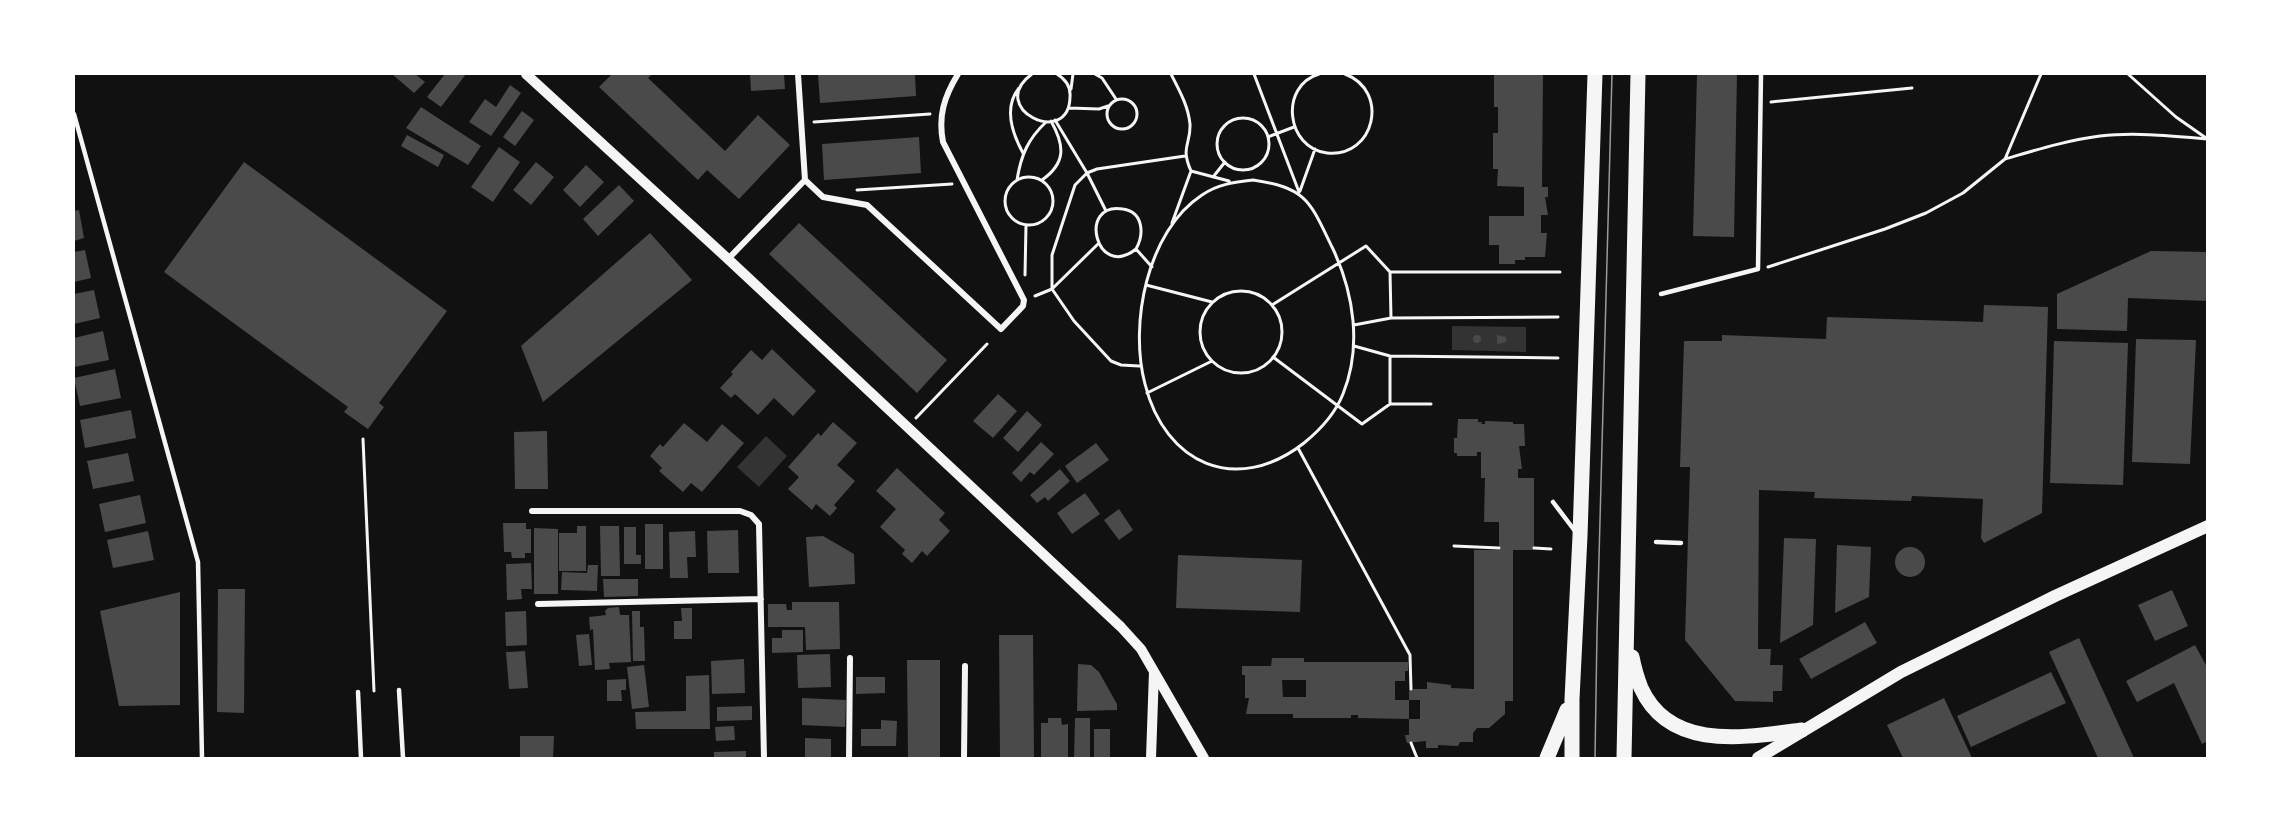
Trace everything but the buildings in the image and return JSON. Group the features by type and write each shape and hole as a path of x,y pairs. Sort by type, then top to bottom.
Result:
{"main road":[{"path":"1572,759 1572,699 1580,536 1595,74"},
{"path":"1624,759 1638,74"},
{"path":"1758,759 1802,730 1901,672 2055,596 2208,526"},
{"path":"1627,640 1641,688 1648,700 1662,717 1682,729 1702,735 1729,738 1802,730"},
{"path":"1547,759 1572,699"}],"street":[{"path":"526,74 728,259 1121,627 1141,649 1204,759"},
{"path":"798,74 805,180 823,197 867,205 1001,329 1023,306 1024,300 943,142 941,113 945,99 958,74"},
{"path":"728,259 805,180"},
{"path":"532,511 740,511 751,514 759,524 764,759"},
{"path":"538,604 761,599"},
{"path":"849,759 850,658"},
{"path":"964,759 965,666"},
{"path":"1151,759 1154,671"}],"lane":[{"path":"1661,294 1758,270 1761,74"},
{"path":"74,114 198,562 202,759"},
{"path":"1554,502 1580,536"},
{"path":"1656,543 1681,543"},
{"path":"399,690 403,759"},
{"path":"358,692 361,759"}],"path":[{"path":"1023,153 1014,137 1011,109 1014,94 1032,74"},
{"path":"1057,74 1067,83 1070,91"},
{"path":"1068,108 1073,74"},
{"path":"1095,74 1102,78 1116,100"},
{"path":"1171,74 1187,108 1190,126 1185,156 1191,171 1152,267 1142,298 1140,366 1147,393 1165,432 1191,457 1207,464 1227,468 1250,468 1277,461 1317,433 1338,405 1348,379 1354,346 1354,325 1347,286 1339,261 1313,210 1300,193 1254,74"},
{"path":"1319,74 1304,82 1296,93 1292,105 1292,118 1294,126 1304,141 1315,149 1328,153 1341,152 1354,147 1364,138 1371,125 1373,112 1370,98 1363,86 1353,77 1345,74"},
{"path":"2005,159 2041,74"},
{"path":"2128,74 2176,117 2208,139"},
{"path":"1021,87 1019,96 1024,112 1030,118 1051,121 1087,173 1106,211"},
{"path":"1761,103 1912,88"},
{"path":"1017,180 1033,177 1042,180 1053,194 1052,210 1042,222 1026,225 1014,219 1006,206 1005,198 1008,189 1017,180 1023,153 1028,143 1068,108 1099,109 1116,100 1126,99 1136,109 1136,119 1130,126 1120,129 1112,125 1107,116 1108,106"},
{"path":"801,122 941,113"},
{"path":"1237,119 1253,120 1260,125 1268,137 1269,147 1266,156 1259,165 1245,170 1236,169 1225,162 1218,152 1217,144 1223,128 1229,122 1237,119"},
{"path":"1042,180 1057,166 1062,156 1061,145 1051,121"},
{"path":"1268,137 1294,126"},
{"path":"1758,270 1885,229 1926,213 1963,194 2005,159 2101,136 2156,135 2208,139"},
{"path":"1300,193 1315,149"},
{"path":"1140,366 1121,365 1111,361 1074,321 1052,289 1052,255 1075,185 1087,173 1097,169 1185,156"},
{"path":"1213,177 1225,162"},
{"path":"1191,171 1231,182"},
{"path":"1171,224 1188,205 1203,194 1231,182 1253,180 1286,186 1300,193"},
{"path":"851,190 963,183"},
{"path":"1123,209 1131,211 1142,225 1143,234 1136,249 1131,253 1116,256 1105,253 1098,244 1095,232 1097,221 1106,211 1123,209"},
{"path":"1026,225 1024,300 1052,289 1098,244"},
{"path":"1272,305 1366,246 1390,272 1391,318"},
{"path":"1136,249 1152,267"},
{"path":"1390,272 1560,272"},
{"path":"1146,285 1212,302"},
{"path":"1250,291 1272,305 1279,317 1282,331 1273,357 1262,366 1243,372 1223,369 1212,361 1204,350 1200,338 1200,325 1204,312 1212,302 1223,294 1250,291"},
{"path":"1354,325 1391,318 1558,317"},
{"path":"908,428 987,344"},
{"path":"1354,346 1390,356 1558,358"},
{"path":"1390,356 1390,404"},
{"path":"1273,357 1362,424 1390,404 1431,404"},
{"path":"1147,393 1212,361"},
{"path":"363,439 374,692"},
{"path":"1298,448 1410,655 1411,689"},
{"path":"1454,546 1499,548"},
{"path":"1534,548 1551,549"},
{"path":"1411,743 1417,759"}],"shaded area":[{"path":"1452,326 1526,327 1526,352 1452,350"},
{"path":"766,436 787,456 759,487 737,467"}],"tram line":[{"path":"1595,758 1612,74"}]}
